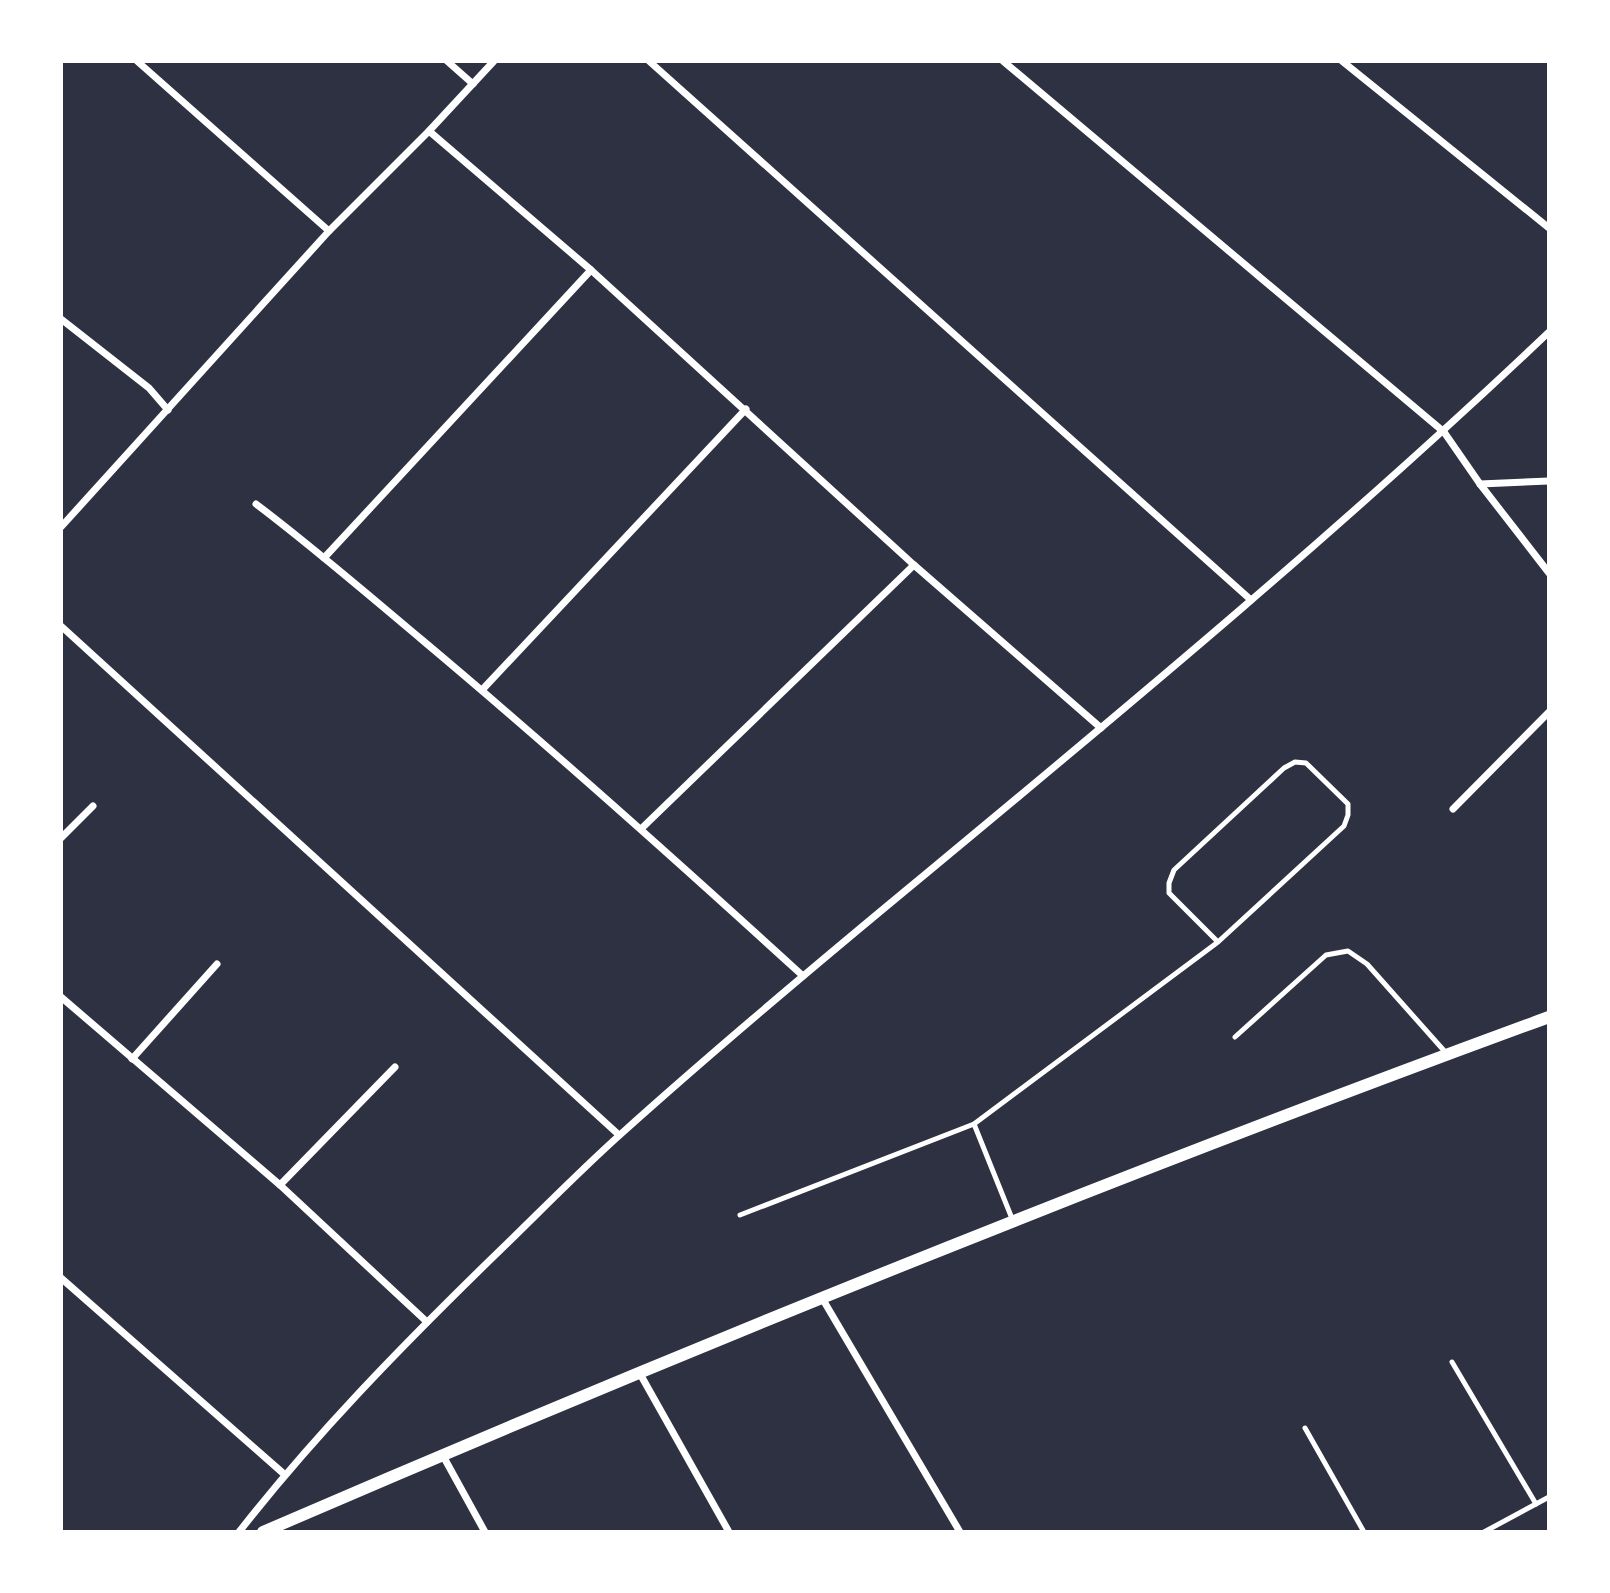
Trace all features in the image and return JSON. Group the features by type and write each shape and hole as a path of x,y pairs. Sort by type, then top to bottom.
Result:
{"street":[{"path":"137,61 329,231"},
{"path":"447,61 473,84"},
{"path":"61,527 329,231 429,131 494,61"},
{"path":"649,61 1251,600"},
{"path":"1003,61 1444,432 1480,484 1549,573"},
{"path":"1342,61 1549,228"},
{"path":"429,131 591,270 914,565 1101,728"},
{"path":"324,558 591,270"},
{"path":"61,319 149,388 168,410"},
{"path":"239,1532 284,1474 427,1322 619,1135 803,976 1251,600 1444,432 1549,332"},
{"path":"482,690 746,409"},
{"path":"1480,484 1549,481"},
{"path":"256,504 482,690 642,828 803,976"},
{"path":"642,828 914,565"},
{"path":"61,626 619,1135"},
{"path":"1453,809 1549,712"},
{"path":"61,838 93,806"},
{"path":"132,1059 217,964"},
{"path":"61,997 280,1185 427,1322"},
{"path":"263,1532 442,1454 822,1298 1447,1054 1549,1017"},
{"path":"280,1185 395,1068"},
{"path":"61,1278 284,1474"},
{"path":"822,1298 960,1532"},
{"path":"639,1372 729,1532"},
{"path":"442,1454 485,1532"}],"lane":[{"path":"740,1215 974,1124 1218,942 1344,826 1348,804 1306,763 1295,762 1284,768 1174,870 1169,883 1169,894 1218,942"},
{"path":"1235,1037 1326,955 1348,951 1367,964 1447,1054"},
{"path":"974,1124 1013,1222"},
{"path":"1452,1362 1536,1504"},
{"path":"1305,1428 1364,1532"},
{"path":"1484,1532 1549,1497"}]}
